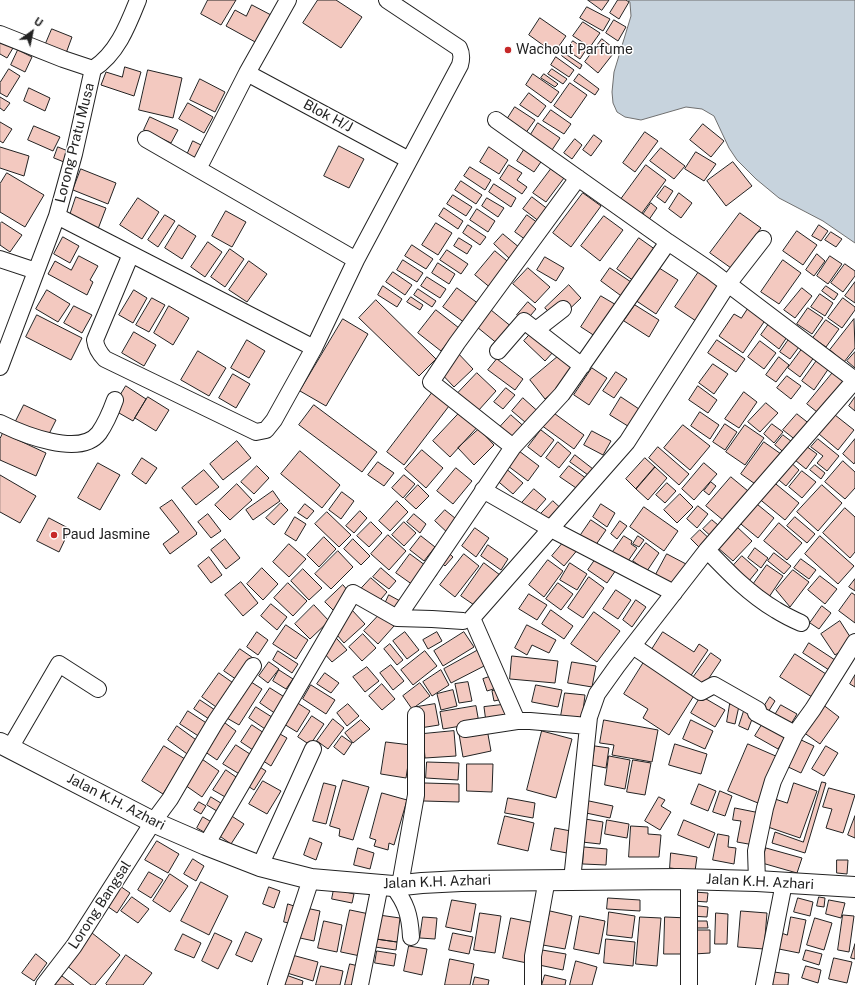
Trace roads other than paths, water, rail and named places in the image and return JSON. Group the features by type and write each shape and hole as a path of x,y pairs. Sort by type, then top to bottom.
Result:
{"street":[{"path":"0,34 63,59 93,69 101,65 108,58 122,34 138,0"},
{"path":"198,169 247,73 288,0"},
{"path":"131,254 95,340 96,347 100,354 105,359 256,432 266,430 274,420 314,348 356,260 462,59 462,53 458,48 387,0"},
{"name":"Lorong Pratu Musa","path":"0,367 57,216 74,154 93,69"},
{"name":"Blok H/J","path":"247,73 409,160"},
{"path":"496,120 711,271 855,380 707,550 597,694 592,706 588,726 572,880"},
{"path":"146,139 356,260"},
{"path":"512,447 431,382 457,343 578,178"},
{"name":"Lorong Pratu Musa","path":"57,216 314,348"},
{"path":"524,721 472,618 627,442 728,284 763,239"},
{"path":"397,618 512,447 562,394 668,242"},
{"path":"0,259 36,271"},
{"path":"536,330 563,309"},
{"path":"498,351 524,321 582,366"},
{"path":"0,423 41,440 64,444 80,443 91,440 98,434 115,400"},
{"path":"483,490 551,529 674,593"},
{"path":"707,550 727,571 749,590 775,610 801,623"},
{"path":"206,845 353,593 397,618 463,621"},
{"path":"758,881 756,851 765,808 773,781 795,734 813,709 855,642"},
{"path":"633,646 702,692 714,685 758,710 756,712 795,734"},
{"path":"5,745 60,664 98,688"},
{"name":"Lorong Bangsal","path":"44,985 74,946 153,822 170,799 216,721 253,666"},
{"path":"360,985 391,885 416,794 416,715"},
{"path":"465,729 524,721 588,726"},
{"name":"Jalan K.H. Azhari","path":"5,745 153,822 260,866 311,879 391,885 461,881 547,879 689,879 758,881 855,887"},
{"path":"260,866 313,749"},
{"path":"276,985 311,879"},
{"path":"533,985 533,956 547,879"},
{"path":"689,879 689,985"},
{"path":"764,985 784,883"},
{"path":"391,885 407,908 411,937"}],"place":[{"name":"Wachout Parfume","path":"508,50"},
{"name":"Paud Jasmine","path":"54,535"}]}
